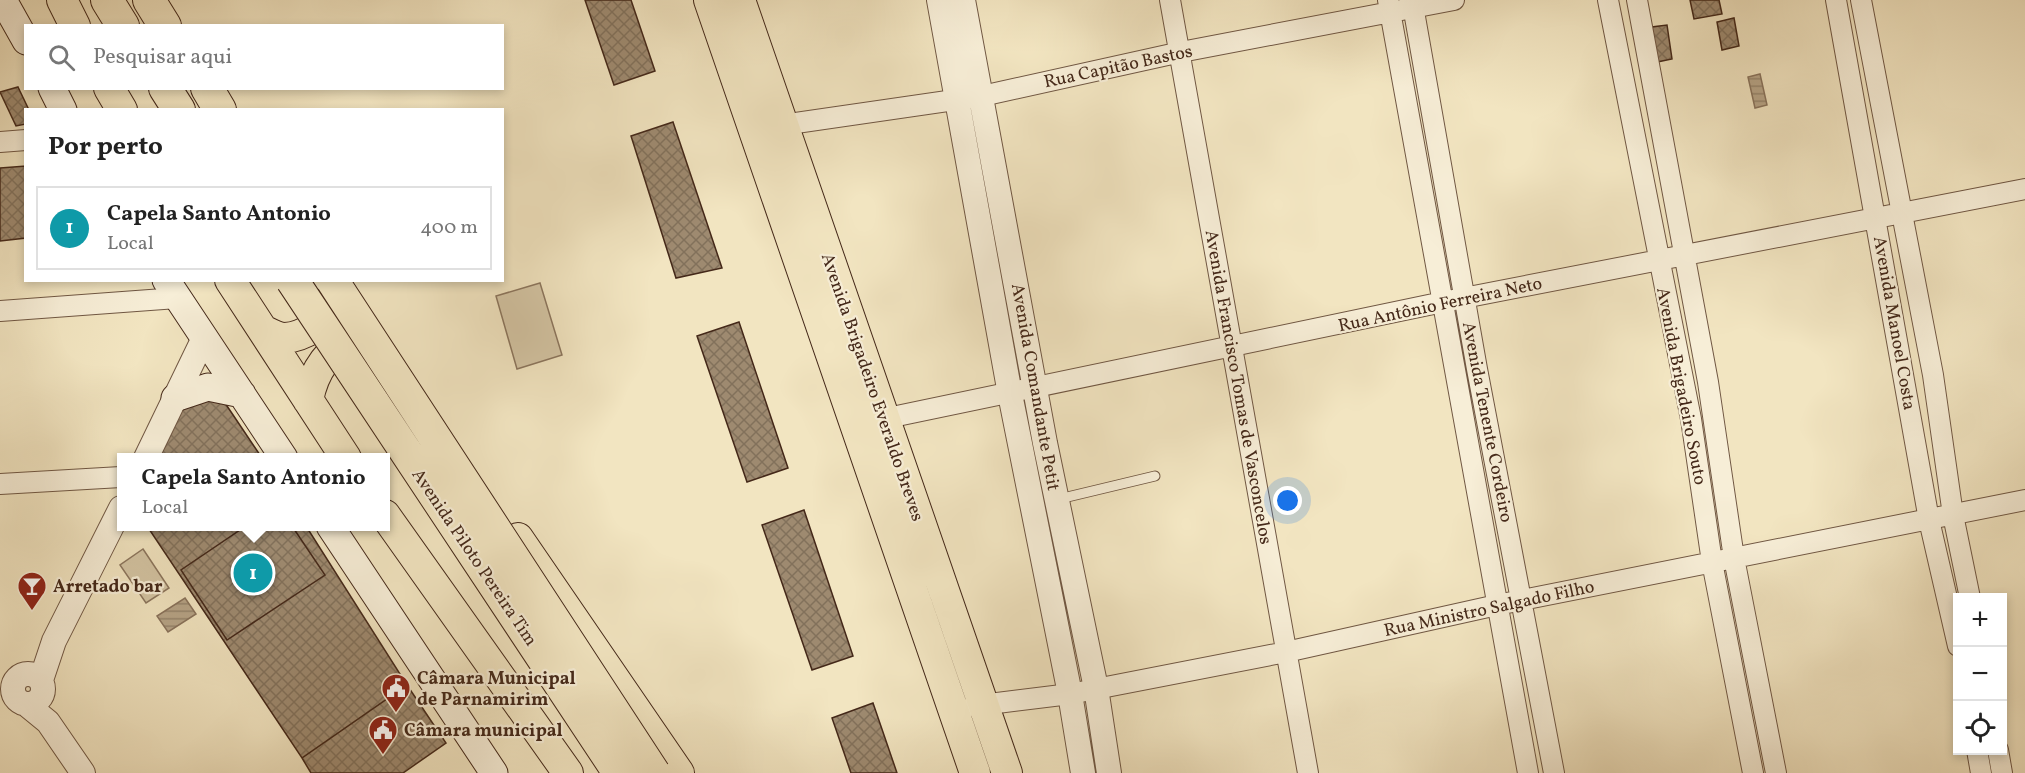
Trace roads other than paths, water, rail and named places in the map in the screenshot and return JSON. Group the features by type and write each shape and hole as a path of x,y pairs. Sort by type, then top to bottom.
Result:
{"highway":[{"path":"166,90 178,108"},
{"path":"208,90 219,108"},
{"name":"Avenida Piloto Pereira Tim","path":"293,282 619,773"},
{"name":"Avenida Piloto Pereira Tim","path":"333,282 654,773"}],"main road":[{"path":"3,0 24,37"},
{"path":"62,0 74,24"},
{"name":"Avenida Brigadeiro Everaldo Breves","path":"709,0 1007,773"},
{"name":"Avenida Brigadeiro Everaldo Breves","path":"740,0 782,126 952,709 975,773"},
{"path":"158,7 179,24"},
{"path":"53,90 62,108"},
{"path":"110,90 121,108"},
{"path":"218,90 229,108"},
{"path":"231,282 343,453"},
{"path":"262,330 284,338 305,333 336,308 341,282"},
{"path":"342,282 679,773"},
{"path":"172,289 281,453"},
{"path":"308,400 312,380 322,362 349,342 384,341"},
{"path":"175,398 208,387 242,394"},
{"path":"390,522 568,773"},
{"path":"333,531 494,773"}],"street":[{"name":"Avenida Comandante Petit","path":"939,0 1010,394 1070,694 1083,773"},
{"name":"Avenida Comandante Petit","path":"963,0 1057,500 1096,688 1109,773"},
{"name":"Avenida Francisco Tomas de Vasconcelos","path":"1170,0 1308,773"},
{"name":"Rua Capitão Bastos","path":"782,126 957,101 1390,6 1454,0"},
{"name":"Avenida Brigadeiro Souto","path":"1608,0 1691,419 1712,562 1753,773"},
{"name":"Avenida Brigadeiro Souto","path":"1637,0 1708,382 1734,558 1776,773"},
{"name":"Avenida Manoel Costa","path":"1836,0 1929,520 1953,624"},
{"name":"Avenida Manoel Costa","path":"1861,0 1933,375 1953,515 1969,593"},
{"name":"Avenida Tenente Cordeiro","path":"1412,4 1477,369 1523,600 1554,773"},
{"name":"Avenida Tenente Cordeiro","path":"1390,6 1528,773"},
{"path":"0,142 24,140"},
{"name":"Rua Antônio Ferreira Neto","path":"870,422 1443,302 2025,189"},
{"path":"981,233 1006,228"},
{"path":"0,311 172,289"},
{"path":"148,453 204,338"},
{"path":"0,484 117,477"},
{"name":"Rua Ministro Salgado Filho","path":"952,709 1070,694 1286,652 1497,605 2025,500"},
{"path":"83,773 22,689 54,641 117,516"},
{"path":"1978,755 1981,773"},
{"path":"1999,755 2002,773"}],"lane":[{"path":"1057,500 1155,476"}],"place":[{"name":"Capela Santo Antonio","path":"253,573"},
{"name":"Arretado bar","path":"32,612"},
{"name":"Câmara Municipal de Parnamirim","path":"396,714"},
{"name":"Câmara municipal","path":"383,756"}]}
